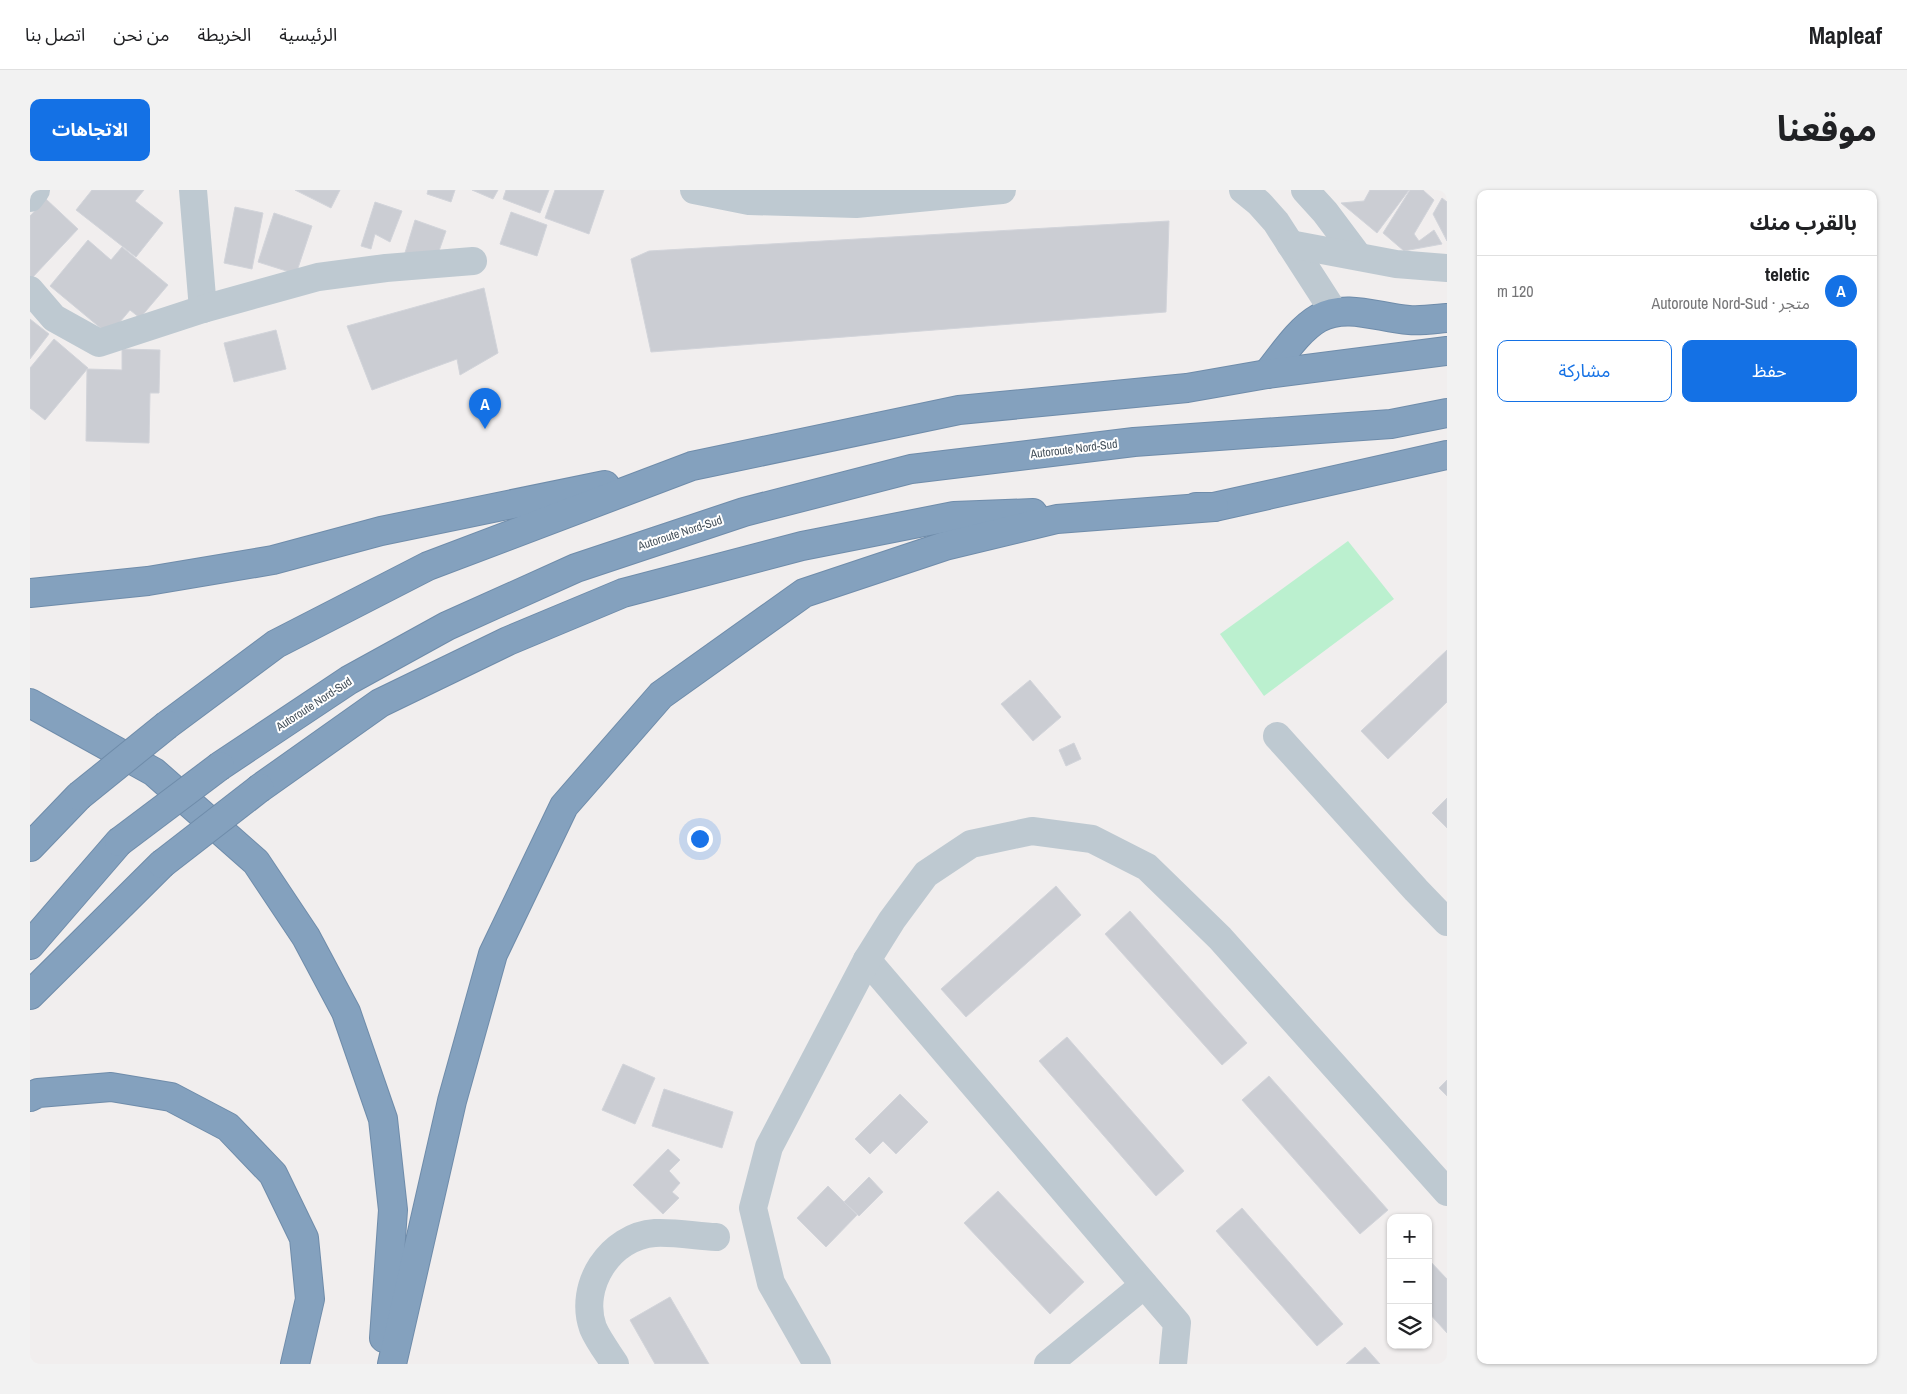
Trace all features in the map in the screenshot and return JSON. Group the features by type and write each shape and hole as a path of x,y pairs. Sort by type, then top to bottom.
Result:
{"highway":[{"path":"1267,374 1298,336 1318,319 1334,312 1362,312 1411,320 1447,318"},
{"path":"30,593 148,581 273,560 381,531 959,410 1187,388 1267,374 1447,350"},
{"name":"Autoroute Nord-Sud","path":"30,945 119,842 220,766 349,680 447,626 576,568 744,512 910,469 1134,442 1391,424 1447,412"},
{"path":"392,1364 452,1100 493,954 564,806 661,695 804,593 944,546 1057,519 1214,506 1447,455"},
{"path":"30,847 79,796 167,725 276,644 428,566 692,466"},
{"path":"30,995 162,864 260,788 380,703 508,641 623,593 802,546 954,516 1214,506"},
{"path":"30,703 154,772 256,862 310,945 346,1012 383,1118 393,1210 382,1364"},
{"path":"30,1096 38,1093 111,1087 171,1097 228,1127 273,1174 304,1238 310,1299 295,1364"}],"street":[{"path":"30,198 36,190"},
{"path":"193,190 202,309"},
{"path":"694,190 749,201 856,204 1002,190"},
{"path":"1243,190 1276,222 1334,312"},
{"path":"1305,190 1325,212 1358,256"},
{"path":"1290,244 1396,264 1447,268"},
{"path":"30,290 54,318 99,343 202,309 318,277 386,268 473,261"},
{"path":"1277,736 1447,922"},
{"path":"817,1364 771,1282 754,1208 769,1147 867,960 892,920 926,874 971,844 1032,831 1092,839 1147,867 1220,938 1447,1192"},
{"path":"867,960 1177,1324 1173,1364"},
{"path":"615,1364 594,1329 589,1311 590,1292 596,1274 606,1258 620,1246 636,1237 654,1233 716,1237"},
{"path":"1048,1364 1144,1285"}],"green space":[{"path":"1348,541 1394,599 1264,696 1220,634"}],"building":[{"path":"92,190 144,190 135,201 163,223 136,257 76,210"},
{"path":"295,190 340,190 331,208"},
{"path":"428,190 455,190 451,202 427,194"},
{"path":"472,190 498,190 493,199"},
{"path":"506,190 549,190 540,213 503,199"},
{"path":"555,190 604,190 589,234 545,218"},
{"path":"1370,190 1409,190 1377,233 1341,203 1364,201"},
{"path":"1410,190 1423,190 1434,200 1414,234 1419,241 1434,230 1442,244 1404,251 1383,233"},
{"path":"1442,198 1447,202 1447,241 1433,214"},
{"path":"46,199 78,229 32,278 30,276 30,216"},
{"path":"375,202 402,211 390,242 375,234 371,249 361,246"},
{"path":"235,207 263,213 252,269 224,263"},
{"path":"511,212 547,225 537,256 500,244"},
{"path":"274,213 312,226 296,274 258,262"},
{"path":"415,220 446,231 439,251 404,256"},
{"path":"1169,221 1166,312 651,352 631,259 649,251"},
{"path":"88,240 111,260 122,247 168,285 140,318 130,310 109,335 50,286"},
{"path":"484,288 498,353 460,375 457,359 372,390 347,326"},
{"path":"30,319 49,334 30,359"},
{"path":"276,330 286,369 234,382 224,343"},
{"path":"54,339 88,368 45,420 30,408 30,368"},
{"path":"122,349 160,350 159,393 150,393 149,443 86,441 87,369 122,370"},
{"path":"1447,650 1447,702 1388,759 1361,731"},
{"path":"1030,680 1061,717 1033,741 1001,704"},
{"path":"1074,743 1081,759 1066,766 1059,750"},
{"path":"1447,798 1447,828 1432,813"},
{"path":"1056,886 1081,915 966,1017 941,989"},
{"path":"1130,911 1247,1043 1222,1065 1105,934"},
{"path":"1067,1037 1184,1171 1156,1196 1039,1061"},
{"path":"623,1064 655,1078 635,1124 602,1110"},
{"path":"1269,1076 1388,1210 1360,1234 1242,1100"},
{"path":"1447,1080 1447,1096 1439,1088"},
{"path":"664,1089 733,1112 722,1148 652,1126"},
{"path":"900,1094 928,1122 896,1154 883,1141 870,1154 855,1139"},
{"path":"668,1149 680,1160 669,1171 680,1183 672,1192 679,1198 663,1214 633,1185"},
{"path":"869,1177 883,1192 859,1216 844,1202"},
{"path":"828,1186 857,1215 826,1247 797,1218"},
{"path":"998,1191 1084,1282 1050,1314 964,1223"},
{"path":"1242,1208 1343,1324 1317,1346 1216,1231"},
{"path":"1432,1263 1447,1279 1447,1333 1432,1316"},
{"path":"670,1297 709,1364 655,1364 630,1320"},
{"path":"1365,1347 1380,1364 1346,1364"}],"place":[{"name":"teletic","path":"485,429"}]}
